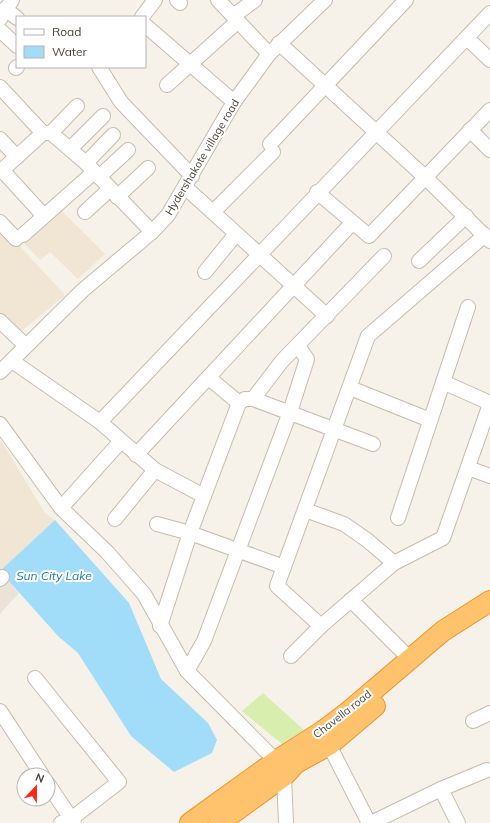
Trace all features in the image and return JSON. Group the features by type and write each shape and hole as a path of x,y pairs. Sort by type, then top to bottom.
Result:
{"highway":[{"name":"Chavella road","path":"219,823 280,768 348,712 409,658 443,631 490,601"},
{"name":"Chavella road","path":"190,823 280,768 296,763 329,745 448,642 490,614"}],"street":[{"path":"143,16 155,0"},
{"path":"218,0 269,54"},
{"path":"167,85 255,0"},
{"name":"Hydershakote village road","path":"0,372 12,361 25,345 83,290 152,232 168,215 234,102 269,54 325,0"},
{"path":"213,212 325,85 406,0"},
{"path":"4,10 16,17"},
{"path":"100,422 317,192 490,13"},
{"path":"146,26 234,102"},
{"path":"0,30 16,45"},
{"path":"467,38 490,60"},
{"path":"279,43 425,177 488,238 368,336 277,586 321,626"},
{"path":"100,68 122,102 213,212 327,316"},
{"path":"0,87 47,133 71,148 152,232"},
{"path":"44,216 1,170 47,133 77,106"},
{"path":"317,192 369,236 490,110"},
{"path":"71,148 104,116"},
{"path":"470,130 490,150"},
{"path":"93,171 113,135"},
{"path":"0,139 17,157"},
{"path":"0,222 19,237 93,171 128,150"},
{"path":"85,212 148,168"},
{"path":"419,261 466,216"},
{"path":"136,455 352,223"},
{"path":"205,272 236,234"},
{"path":"254,399 282,361 384,256"},
{"path":"398,518 468,307"},
{"path":"0,321 25,345"},
{"path":"187,671 204,641 290,412 307,359 298,346"},
{"path":"12,361 100,422 155,470 204,496"},
{"path":"209,378 239,403"},
{"path":"291,656 321,626 394,563 443,538 490,404 443,382"},
{"path":"350,388 430,420"},
{"path":"160,626 190,533 239,403 245,399 254,399 373,444"},
{"path":"0,424 61,508 107,552 144,594 160,626 187,671 280,768 287,822"},
{"path":"61,508 121,441"},
{"path":"468,468 490,476"},
{"path":"115,519 155,470"},
{"path":"304,510 344,524 368,540 394,563"},
{"path":"157,524 190,533 284,567"},
{"path":"351,600 409,658"},
{"path":"35,678 119,782 69,822 56,798"},
{"path":"0,711 37,767"},
{"path":"473,721 490,713"},
{"path":"329,745 370,823 440,789 487,770"},
{"path":"440,789 458,823"}],"shaded area":[{"path":"59,208 105,254 78,279 50,252 40,260 22,241"},
{"path":"0,225 65,295 18,334 0,317"},
{"path":"0,439 45,513 55,520 0,571"},
{"path":"0,571 19,593 0,614"}],"green space":[{"path":"263,693 304,730 282,744 242,711"}],"water":[{"name":"Sun City Lake","path":"55,520 129,603 161,679 208,723 217,740 212,753 174,772 131,736 78,653 58,636 0,571"}]}
